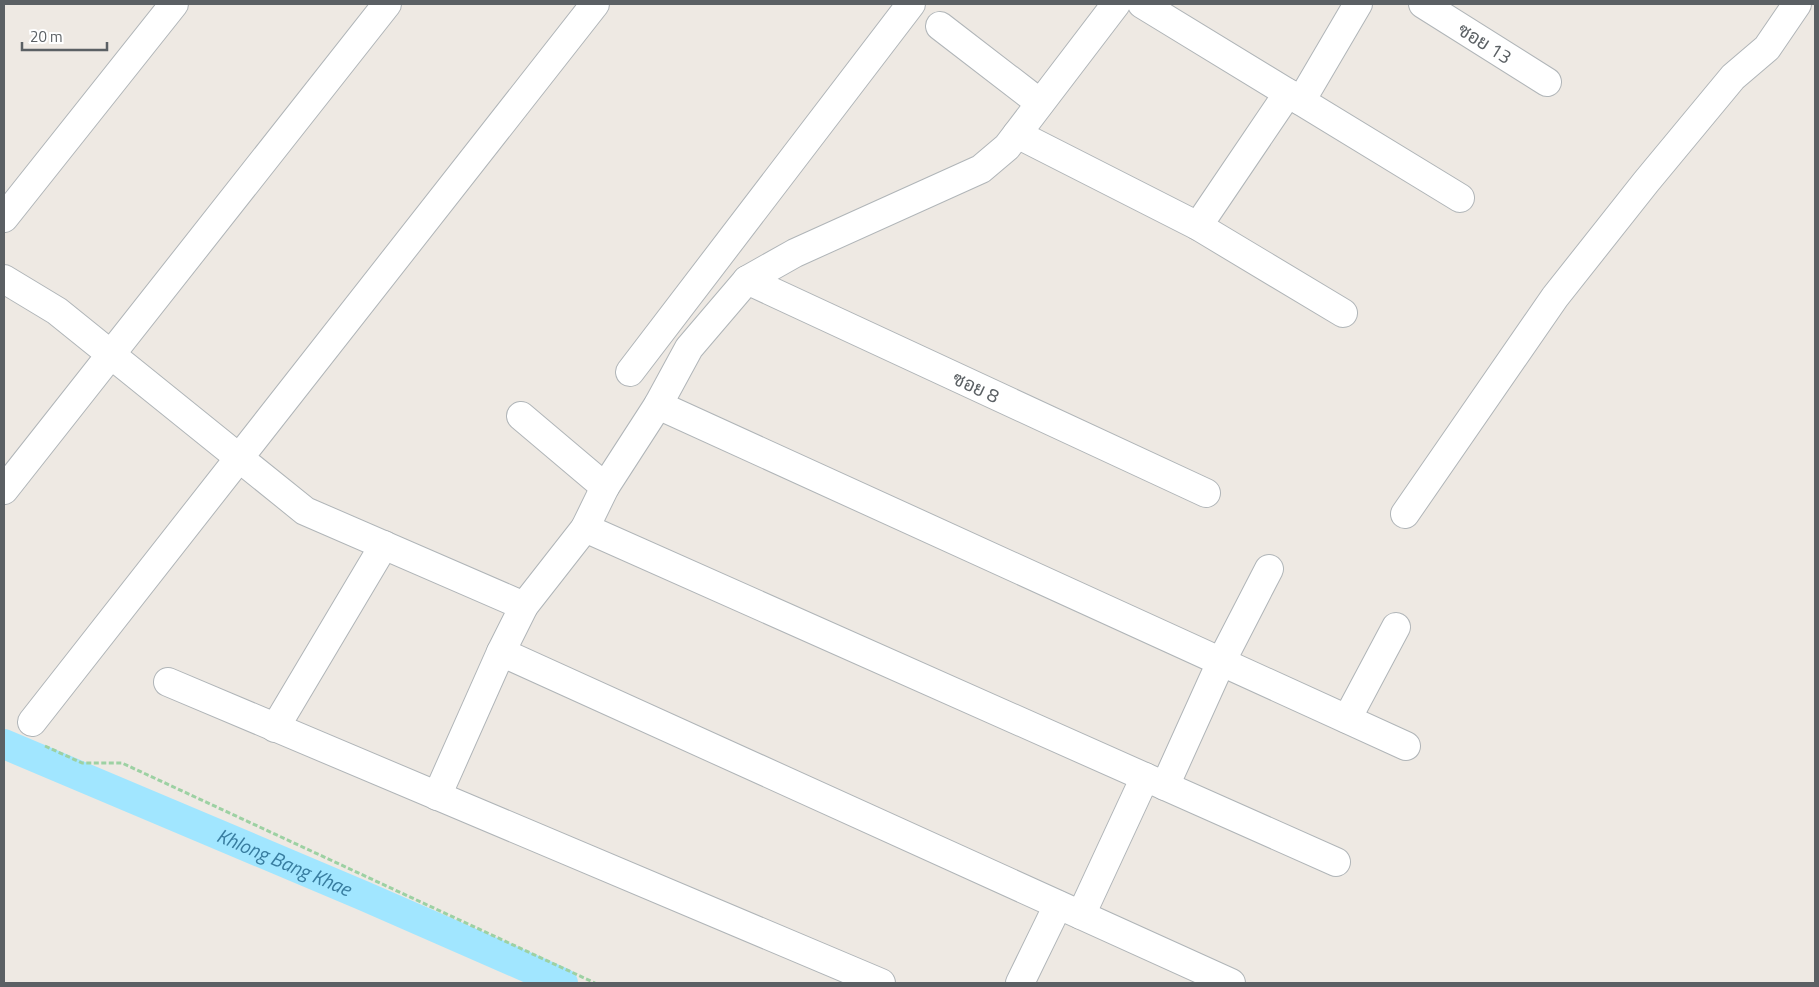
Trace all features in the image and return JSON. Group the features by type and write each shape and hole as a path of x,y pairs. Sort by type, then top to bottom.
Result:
{"street":[{"path":"4,218 174,4"},
{"path":"4,490 387,4"},
{"path":"36,733 239,457 595,4"},
{"path":"630,372 911,4"},
{"path":"437,796 501,652 524,606 585,528 605,487 658,405 689,348 747,280 795,253 981,169 1007,147 1116,4"},
{"path":"1142,4 1460,198"},
{"path":"1198,226 1294,97 1358,4"},
{"name":"ซอย 13","path":"1423,4 1547,82"},
{"path":"1405,514 1556,296 1646,182 1733,77 1767,48 1797,4"},
{"path":"940,26 1040,103"},
{"path":"1016,134 1198,226 1343,312"},
{"path":"4,279 57,311 305,511 524,606"},
{"name":"ซอย 8","path":"747,280 1206,493"},
{"path":"658,405 1406,746"},
{"path":"521,416 605,487"},
{"path":"585,528 1336,862"},
{"path":"275,728 384,545"},
{"path":"1020,983 1155,782 1221,662 1269,569"},
{"path":"1347,719 1396,627"},
{"path":"501,652 1231,983"},
{"path":"168,682 881,983"}],"path":[{"path":"36,733 82,762 122,763 595,983"}],"waterway":[{"name":"Khlong Bang Khae","path":"4,744 364,896 563,983"}]}
